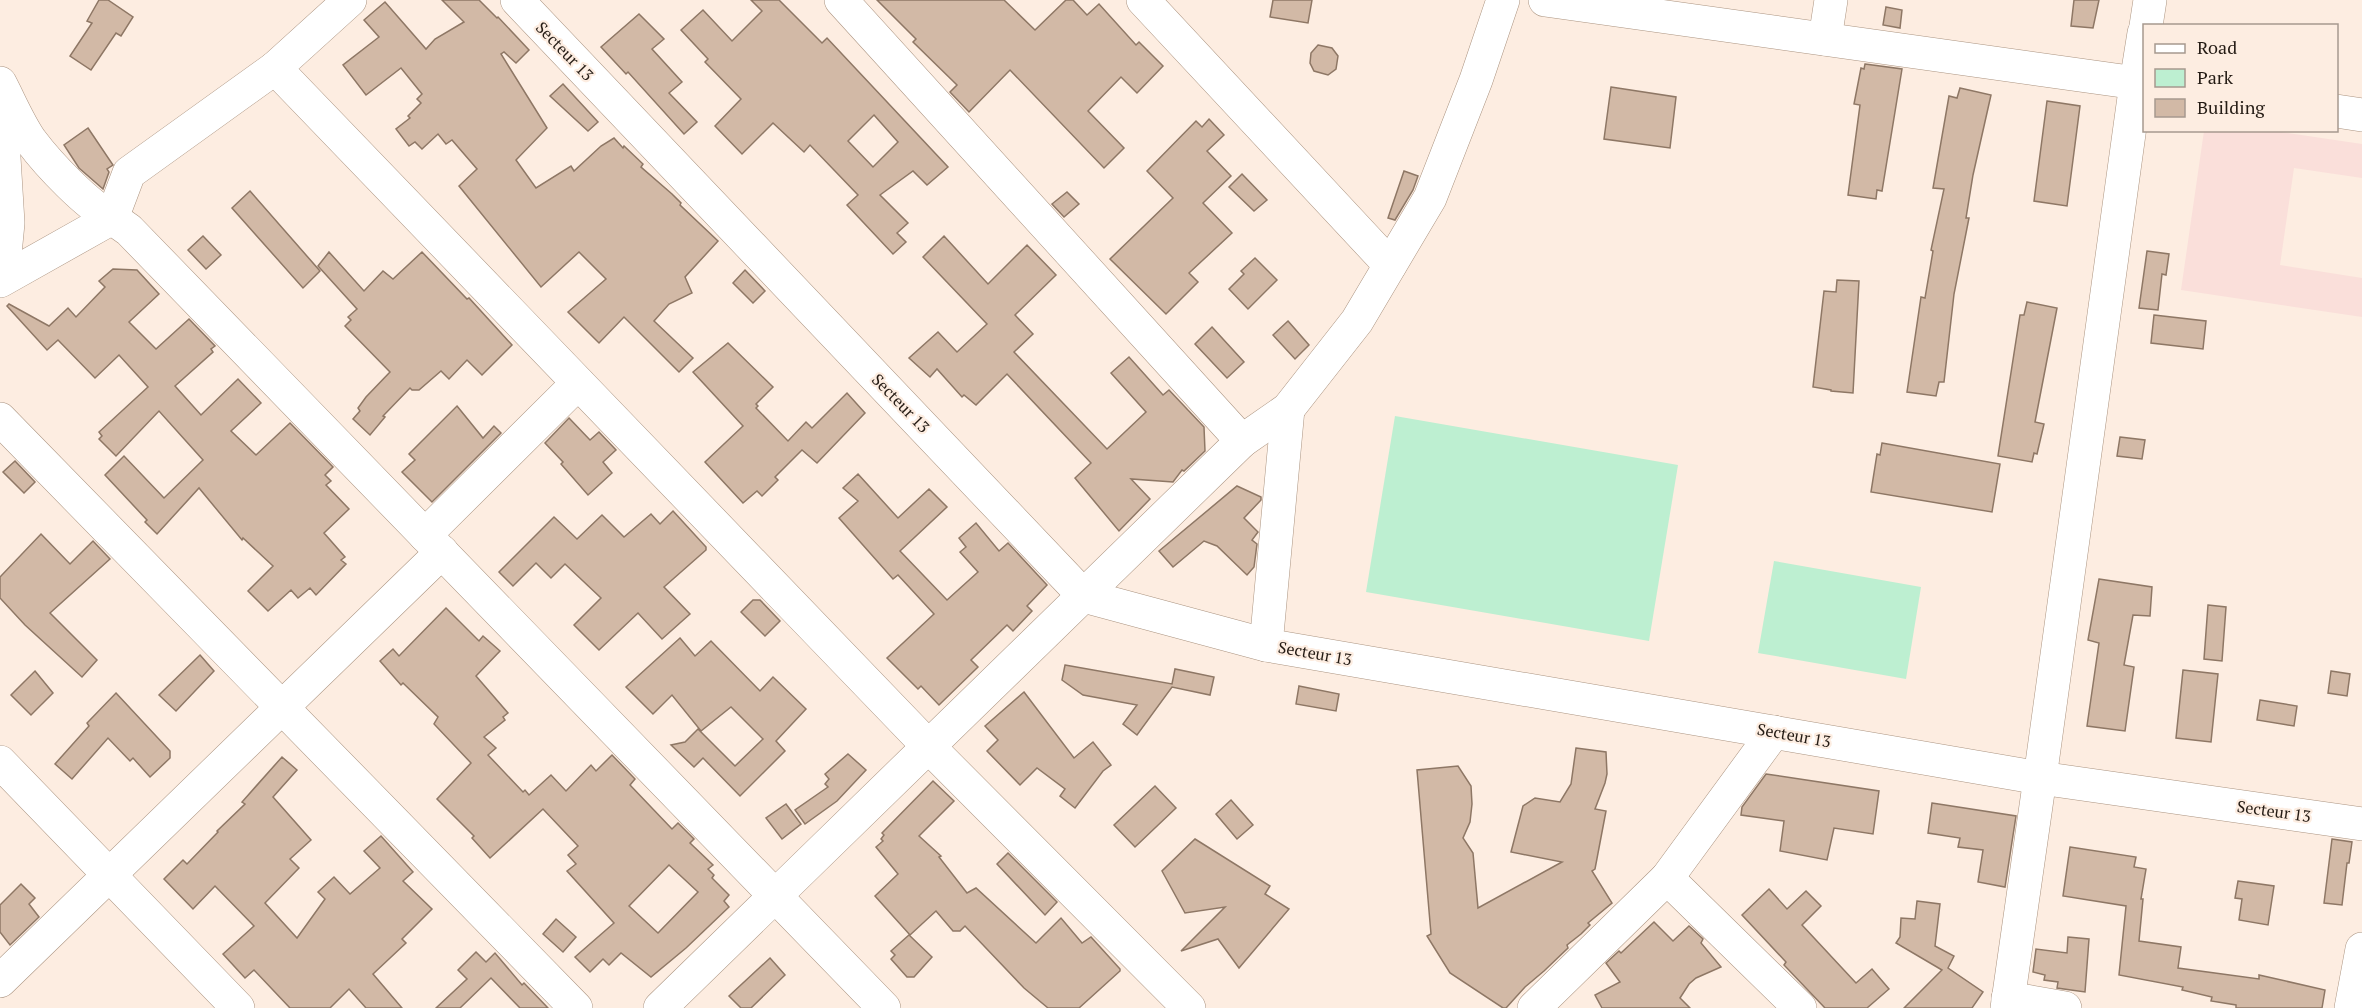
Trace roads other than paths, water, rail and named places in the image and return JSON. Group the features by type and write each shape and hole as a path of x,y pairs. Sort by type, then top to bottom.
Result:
{"street":[{"path":"0,281 112,218 129,173 275,68 350,0"},
{"path":"841,0 1242,441"},
{"path":"1143,0 1390,265"},
{"path":"660,1008 1242,441 1288,409 1357,321 1430,198 1476,80 1503,0"},
{"path":"1545,0 2140,83"},
{"path":"1825,39 1831,0"},
{"path":"2146,24 2151,0"},
{"name":"Secteur 13","path":"522,2 1084,596 1266,645 2040,778 2362,824"},
{"path":"2065,1008 2007,1003 2143,53"},
{"path":"275,68 929,747 1189,1008"},
{"path":"0,83 31,140 70,184 102,213 129,230 884,1008"},
{"path":"0,88 8,223 5,254 0,269"},
{"path":"2338,111 2362,115"},
{"path":"0,981 283,707 434,544 578,383"},
{"path":"1266,645 1288,409"},
{"path":"0,419 576,1008"},
{"path":"1534,1008 1667,878 1774,732"},
{"path":"0,762 238,1008"},
{"path":"1667,878 1800,1008"},
{"path":"2351,1008 2362,949"}]}
